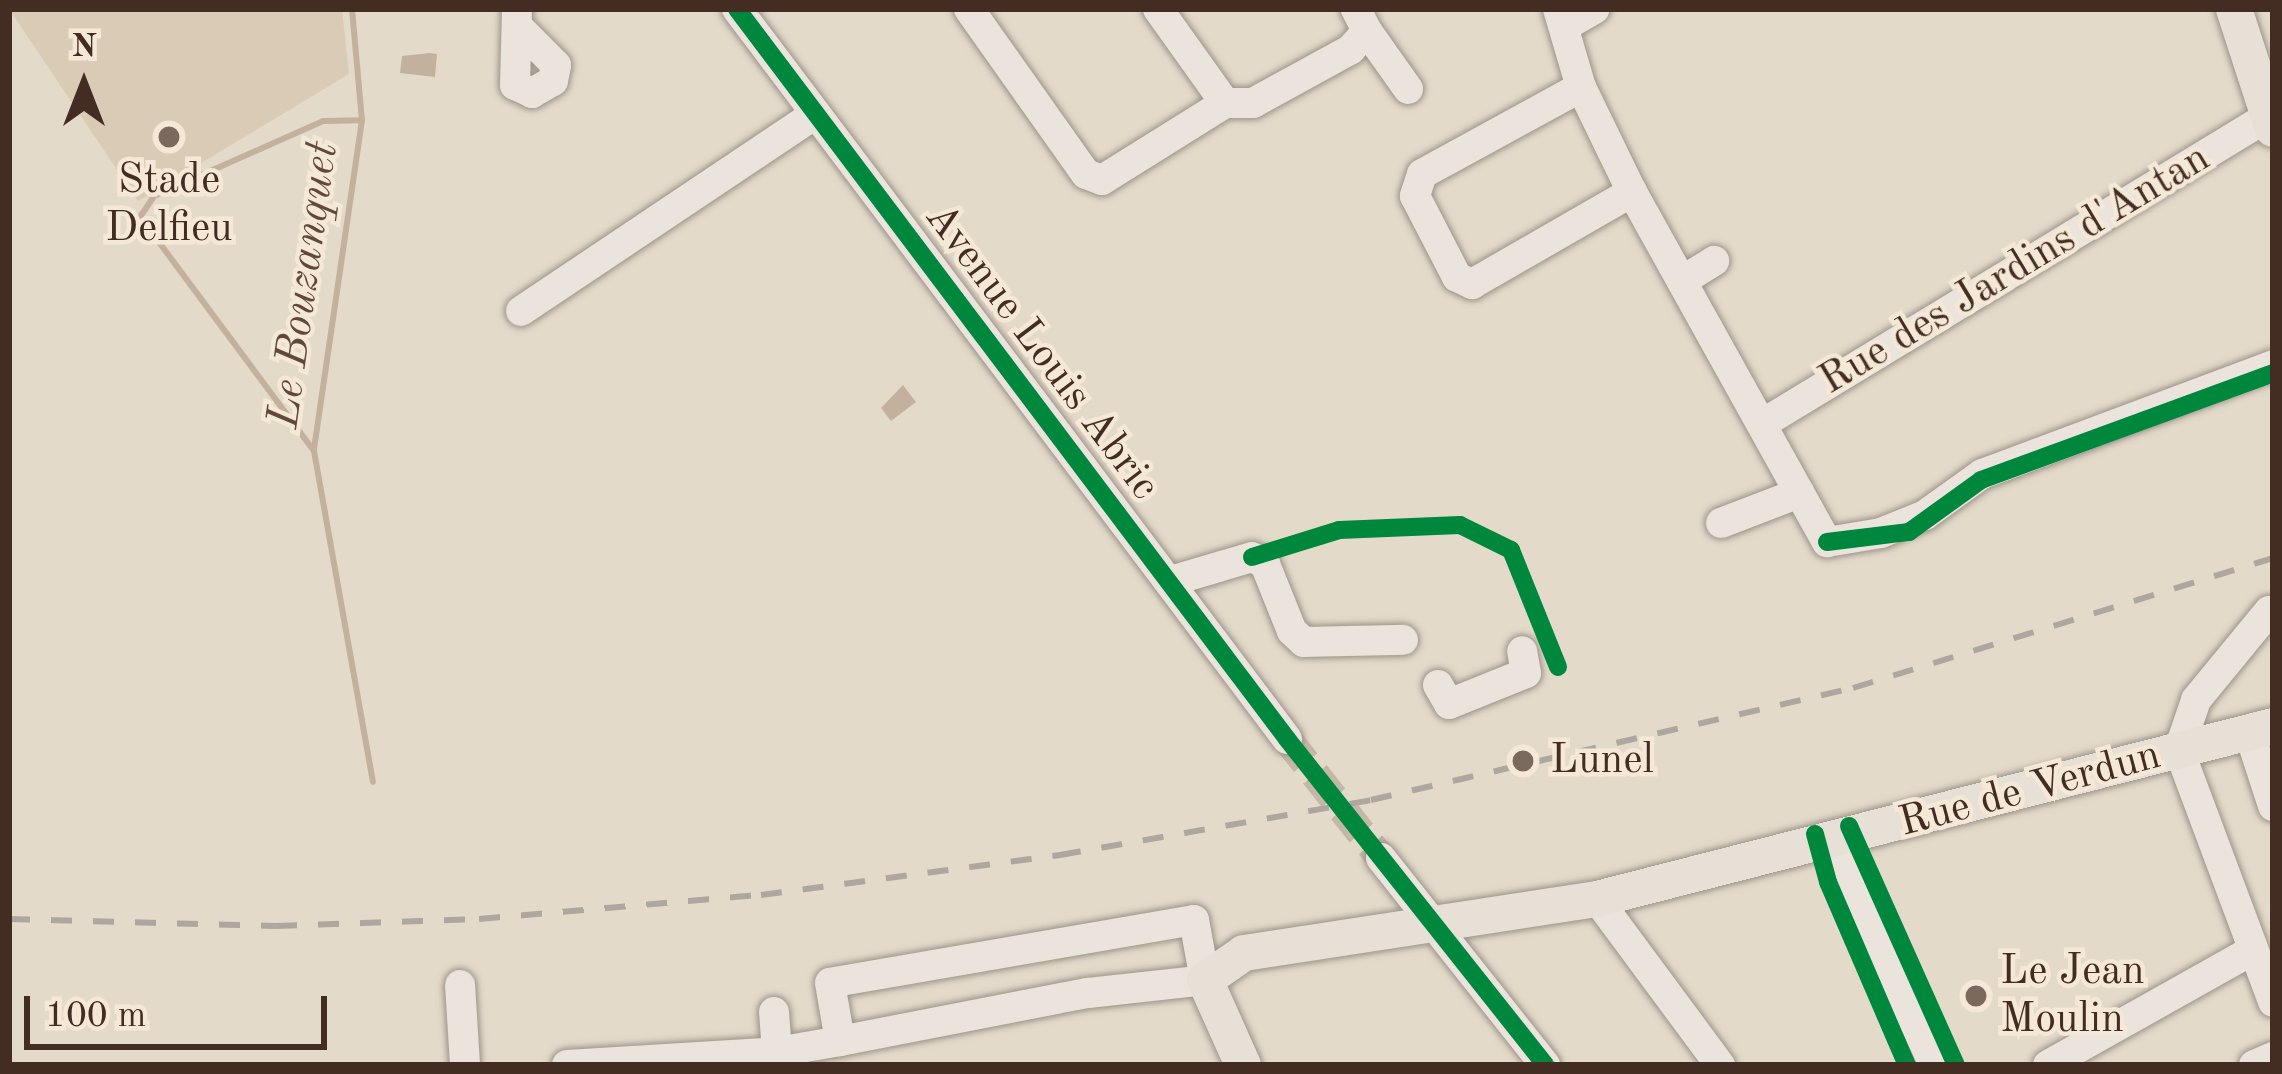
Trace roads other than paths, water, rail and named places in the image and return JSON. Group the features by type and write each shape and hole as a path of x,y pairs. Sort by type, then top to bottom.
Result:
{"main road":[{"path":"2234,9 2271,122"},
{"name":"Rue de Verdun","path":"1205,980 1244,953 1570,904 1831,842 2261,729"},
{"path":"1205,980 1243,1065"}],"street":[{"name":"Avenue Louis Abric","path":"737,9 1286,739"},
{"path":"969,9 1086,174 1102,180 1225,103 1253,103 1350,50 1362,20"},
{"path":"1158,9 1225,103"},
{"path":"1595,9 1561,17 1581,87 1632,192 1827,542 1881,533 1925,515 1982,474 2273,365"},
{"path":"1362,20 1408,89"},
{"path":"1581,87 1422,174 1415,196 1457,277 1472,284 1632,192"},
{"path":"521,310 815,114"},
{"name":"Rue des Jardins d'Antan","path":"1762,424 2271,122"},
{"path":"1682,281 1714,261"},
{"path":"1721,524 1798,493"},
{"path":"1171,581 1252,557 1265,564 1292,631 1304,642 1403,640"},
{"path":"2269,611 2196,700 2179,750 2273,1002"},
{"path":"1438,686 1449,704 1526,673 1522,651"},
{"path":"2261,729 2273,806"},
{"path":"1831,842 1934,1065"},
{"path":"1381,858 1435,922 1529,1060"},
{"path":"1570,904 1698,1034 1720,1065"},
{"path":"567,1065 777,1052 840,1041 1088,993 1205,980 1194,920 830,983 840,1041"},
{"path":"2048,1065 2253,950"},
{"path":"460,985 465,1065"},
{"path":"774,1012 777,1052"},
{"path":"2254,1065 2273,1057"}],"waterway":[{"name":"Le Bouzanquet","path":"352,9 362,120 314,451 373,782"},
{"path":"314,451 140,217 154,196 323,121 362,120"}],"tunnel":[{"path":"1287,739 1381,858"}],"railway":[{"path":"9,919 276,926 479,919 761,895 1060,855 1371,800 1853,688 2273,558"}],"place":[{"name":"Stade Delfieu","path":"169,137"},
{"name":"Lunel","path":"1523,761"},
{"name":"Le Jean Moulin","path":"1976,996"}]}
